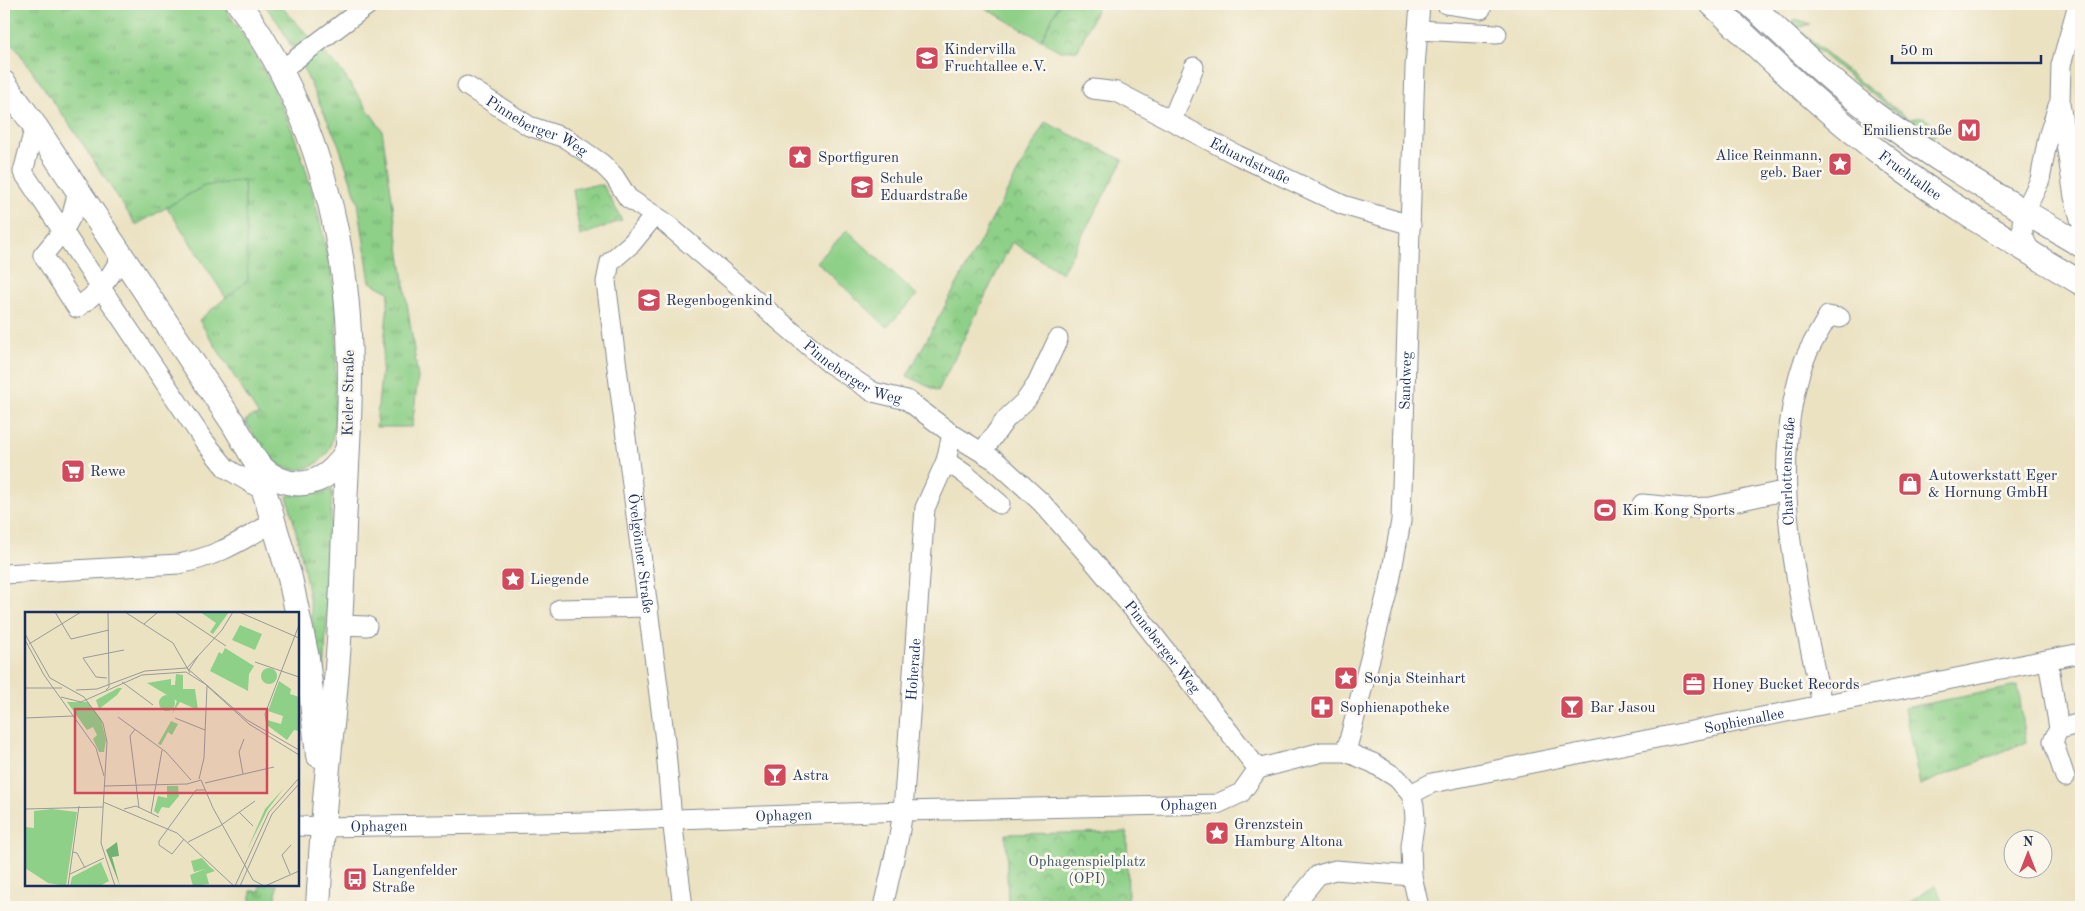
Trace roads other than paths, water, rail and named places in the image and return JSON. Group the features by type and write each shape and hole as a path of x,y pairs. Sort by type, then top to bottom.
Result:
{"main road":[{"name":"Kieler Straße","path":"239,4 280,71 312,146 325,187 340,252 348,319 347,450 340,625 318,907"},
{"name":"Fruchtallee","path":"1712,4 1820,103 1889,160 1962,210 2081,283"},
{"name":"Fruchtallee","path":"1750,4 1816,65 1872,112 1942,161 2081,245"},
{"name":"Kieler Straße","path":"4,83 35,126 234,423 254,460 290,578 297,612"},
{"path":"254,460 260,468 276,479 294,484 304,483 313,482 330,473 343,459 347,450"},
{"name":"Kieler Straße","path":"299,620 307,658 324,816"}],"street":[{"path":"280,71 369,4"},
{"name":"Sandweg","path":"1346,752 1390,581 1401,521 1420,4"},
{"path":"1446,4 1481,8"},
{"path":"2078,4 2061,65 2060,103 2074,197 2081,222"},
{"path":"1418,30 1497,34"},
{"path":"1172,120 1194,67"},
{"name":"Pinneberger Weg","path":"467,86 530,126 564,138 600,162 614,176 628,198 663,221 829,363 873,392 907,400 952,434 996,461 1041,502 1089,556 1138,615 1258,769"},
{"name":"Eduardstraße","path":"1093,88 1117,92 1237,155 1343,205 1411,225"},
{"path":"2036,256 2028,247 2023,236 2022,223 2024,212 2040,180 2048,137 2060,103"},
{"path":"35,126 23,172 204,441 226,468 264,491"},
{"path":"78,190 72,215 63,231 43,255 76,308 102,288 113,274 121,257"},
{"name":"Övelgönner Straße","path":"654,216 632,244 610,262 606,282 665,742 683,907"},
{"name":"Charlottenstraße","path":"1822,704 1788,522 1785,461 1792,402 1804,361 1828,316 1840,318"},
{"path":"982,452 1006,419 1026,400 1037,384 1058,339"},
{"name":"Hoherade","path":"882,907 903,811 925,508 946,461 952,434"},
{"path":"946,461 965,474 1000,504"},
{"path":"1642,504 1685,508 1711,507 1786,490"},
{"path":"4,574 187,562 203,559 227,550 274,522"},
{"path":"560,609 648,607"},
{"path":"340,625 367,626"},
{"name":"Sophienallee","path":"1411,794 1432,783 2081,653"},
{"path":"2048,660 2059,729 2053,741 2065,777"},
{"path":"2059,729 2081,724"},
{"path":"1258,769 1322,752 1346,752 1374,763 1397,778 1411,794 1414,806 1415,820 1411,846 1412,876 1419,907"},
{"name":"Ophagen","path":"299,826 324,816 672,819 903,811 1217,804 1241,793 1258,769"},
{"path":"1292,907 1318,875 1335,870 1412,876"}],"place":[{"name":"Kindervilla Fruchtallee e.V.","path":"927,58"},
{"name":"Emilienstraße","path":"1969,130"},
{"name":"Sportfiguren","path":"800,157"},
{"name":"Alice Reinmann, geb. Baer","path":"1840,164"},
{"name":"Schule Eduardstraße","path":"862,187"},
{"name":"Regenbogenkind","path":"649,300"},
{"name":"Rewe","path":"73,471"},
{"name":"Autowerkstatt Eger & Hornung GmbH","path":"1910,484"},
{"name":"Kim Kong Sports","path":"1605,510"},
{"name":"Liegende","path":"513,579"},
{"name":"Sonja Steinhart","path":"1346,678"},
{"name":"Honey Bucket Records","path":"1694,684"},
{"name":"Sophienapotheke","path":"1322,707"},
{"name":"Bar Jasou","path":"1572,707"},
{"name":"Astra","path":"775,775"},
{"name":"Grenzstein Hamburg Altona","path":"1217,833"},
{"name":"Langenfelder Straße","path":"355,879"}],"park label":[{"name":"Ophagenspielplatz (OPI)","path":"1087,870"}]}
